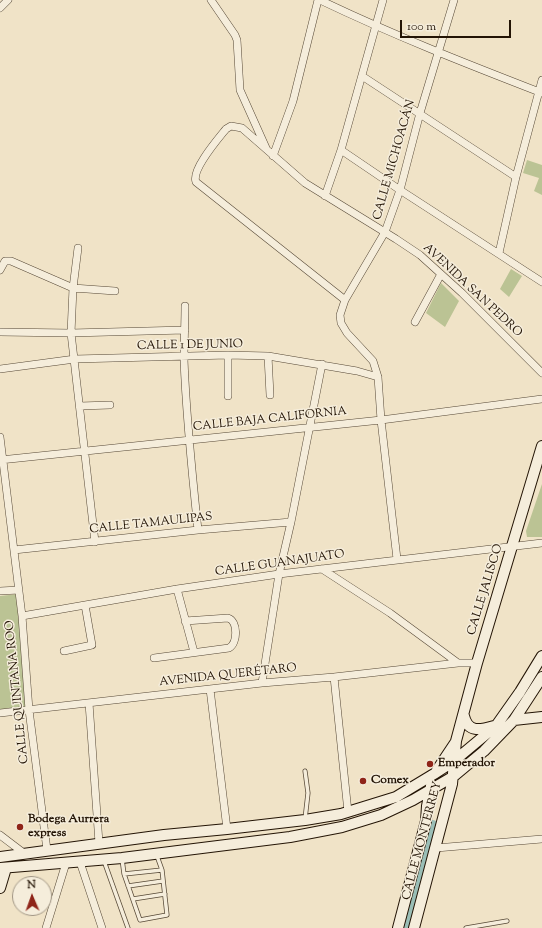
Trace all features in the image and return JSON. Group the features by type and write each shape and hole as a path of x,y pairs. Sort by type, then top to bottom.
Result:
{"main road":[{"name":"CALLE JALISCO","path":"454,761 456,741 464,716 477,663 513,547 542,446"},
{"path":"0,857 164,835 305,820 348,812 396,797 454,761 496,726 520,692 542,656"},
{"path":"0,888 3,868 122,858 290,836 342,827 381,815 413,800 454,776 484,751 514,720 542,677"},
{"path":"464,716 469,727 476,729 496,726"},
{"path":"514,720 542,717"},
{"name":"CALLE JALISCO","path":"434,774 456,741"},
{"name":"CALLE MONTERREY","path":"414,928 454,776 454,761"},
{"name":"CALLE MONTERREY","path":"398,928 426,821 427,806 434,774"},
{"path":"413,800 423,802 427,806"},
{"path":"426,821 429,818 438,820 440,823 440,828"},
{"path":"156,854 144,848 145,843 164,835"},
{"path":"37,865 119,853 123,850 123,847 120,842 116,841"}],"street":[{"path":"0,8 8,0"},
{"path":"211,0 237,40 240,90 267,150"},
{"path":"273,156 293,101 319,0 438,53 541,93"},
{"path":"325,196 341,150 383,0"},
{"name":"CALLE MICHOACÁN","path":"396,559 378,377 373,361 347,333 341,323 340,315 345,300 385,232 400,190 420,113 454,0"},
{"path":"362,76 516,177"},
{"path":"499,253 516,177 541,93 542,80"},
{"name":"AVENIDA SAN PEDRO","path":"345,300 196,182 195,179 197,171 226,129 231,126 242,128 304,183 420,255 542,373"},
{"path":"341,150 542,282"},
{"path":"78,248 73,288 72,333 95,542"},
{"path":"0,270 5,261 11,260 73,288 115,291"},
{"path":"415,322 441,274"},
{"path":"185,306 186,330 184,357 188,440 198,530"},
{"path":"0,332 72,333 186,330"},
{"path":"228,355 228,396"},
{"name":"CALLE 1 DE JUNIO","path":"0,369 75,359 228,355 268,356 322,364 378,377"},
{"path":"268,356 270,395"},
{"path":"262,683 279,574 291,522 322,364"},
{"name":"CALLE BAJA CALIFORNIA","path":"1,460 382,420 542,399"},
{"path":"80,406 110,405"},
{"name":"CALLE QUINTANA ROO","path":"0,437 1,460 22,616 30,710 47,850"},
{"name":"CALLE TAMAULIPAS","path":"14,550 198,530 291,522"},
{"name":"CALLE GUANAJUATO","path":"22,616 177,589 279,574 396,559 542,543"},
{"path":"322,569 390,613 458,663"},
{"path":"177,589 194,652"},
{"path":"0,591 19,590"},
{"path":"64,651 92,645 85,605"},
{"path":"154,658 229,648 233,646 235,624 232,620 228,618 185,621"},
{"name":"AVENIDA QUERÉTARO","path":"0,714 89,702 262,683 334,677 458,663 477,663"},
{"path":"334,677 348,812"},
{"path":"210,689 227,829"},
{"path":"89,702 100,843"},
{"path":"0,835 25,854"},
{"path":"436,848 542,839"},
{"path":"80,862 102,928"},
{"path":"46,928 66,863"}],"lane":[{"path":"305,771 308,794 305,820"},
{"path":"122,858 124,874 140,920 167,914 162,870 156,854"},
{"path":"104,860 128,928"},
{"path":"124,874 162,870"},
{"path":"128,886 163,881"},
{"path":"133,899 165,894"},
{"path":"466,928 507,921"}],"green space":[{"path":"527,160 542,165 542,195 534,191 539,178 523,173"},
{"path":"511,269 522,276 509,297 500,289"},
{"path":"441,283 459,301 445,327 426,313"},
{"path":"542,484 542,537 527,537 526,531"},
{"path":"18,594 29,709 0,712 0,596"}],"waterway":[{"path":"406,928 433,824"}],"place":[{"name":"Emperador","path":"430,764"},
{"name":"Comex","path":"363,781"},
{"name":"Bodega Aurrera express","path":"20,827"}]}
